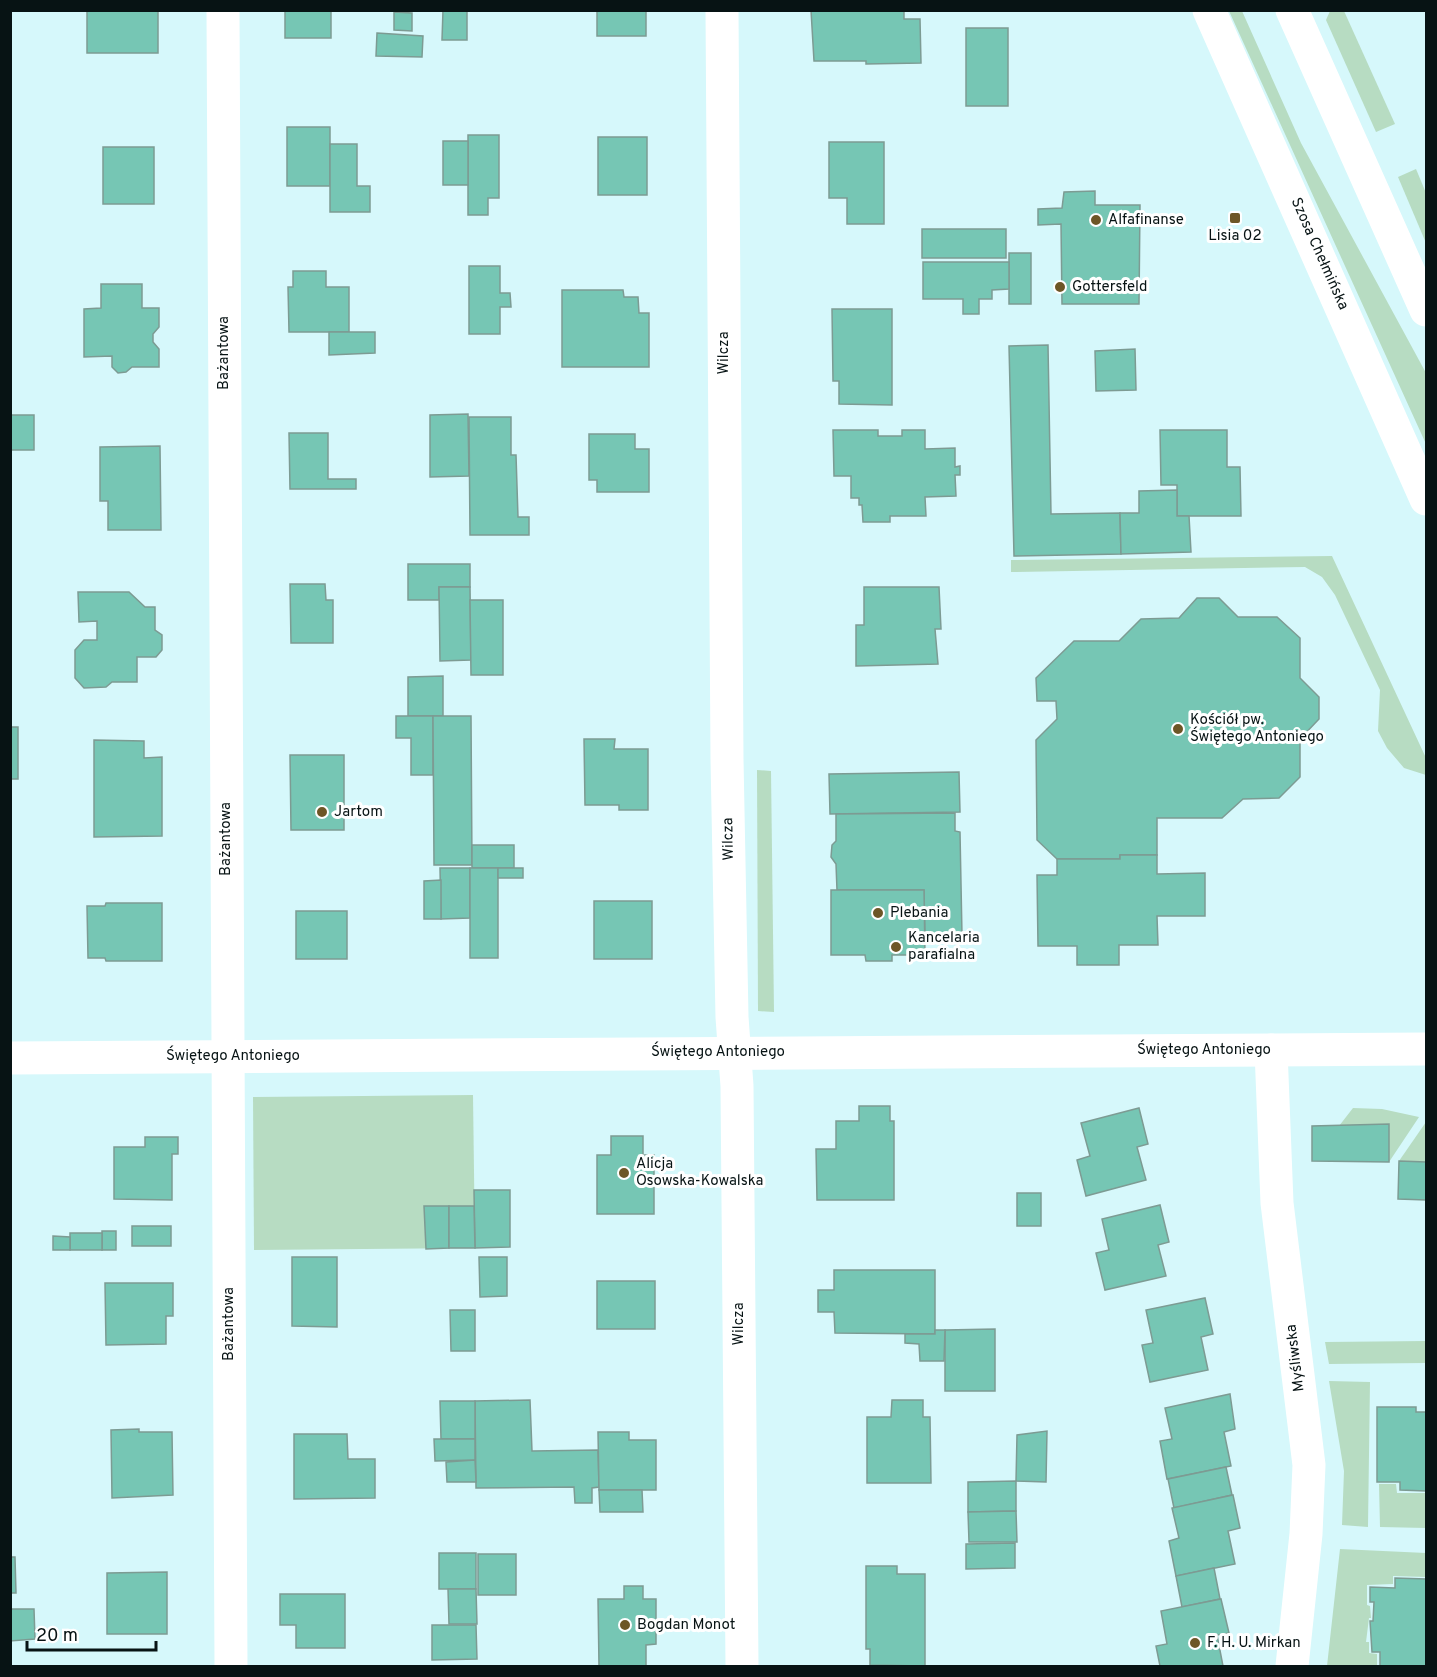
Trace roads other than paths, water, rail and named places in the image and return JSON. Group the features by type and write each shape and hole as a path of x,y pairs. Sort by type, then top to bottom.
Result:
{"street":[{"name":"Bażantowa","path":"223,10 231,1666"},
{"name":"Wilcza","path":"722,10 727,759 737,1110 742,1666"},
{"name":"Szosa Chełmińska","path":"1209,10 1426,499"},
{"path":"1292,10 1426,310"},
{"name":"Świętego Antoniego","path":"10,1058 1426,1049"},
{"name":"Myśliwska","path":"1271,1050 1277,1203 1309,1465 1306,1534 1292,1666"}],"place":[{"name":"Lisia 02","path":"1235,218"},
{"name":"Alfafinanse","path":"1096,220"},
{"name":"Gottersfeld","path":"1060,287"},
{"name":"Kościół pw. Świętego Antoniego","path":"1178,729"},
{"name":"Jartom","path":"322,812"},
{"name":"Plebania","path":"878,913"},
{"name":"Kancelaria parafialna","path":"896,947"},
{"name":"Alicja Osowska-Kowalska","path":"624,1173"},
{"name":"Bogdan Monot","path":"625,1625"},
{"name":"F. H. U. Mirkan","path":"1195,1643"}]}
